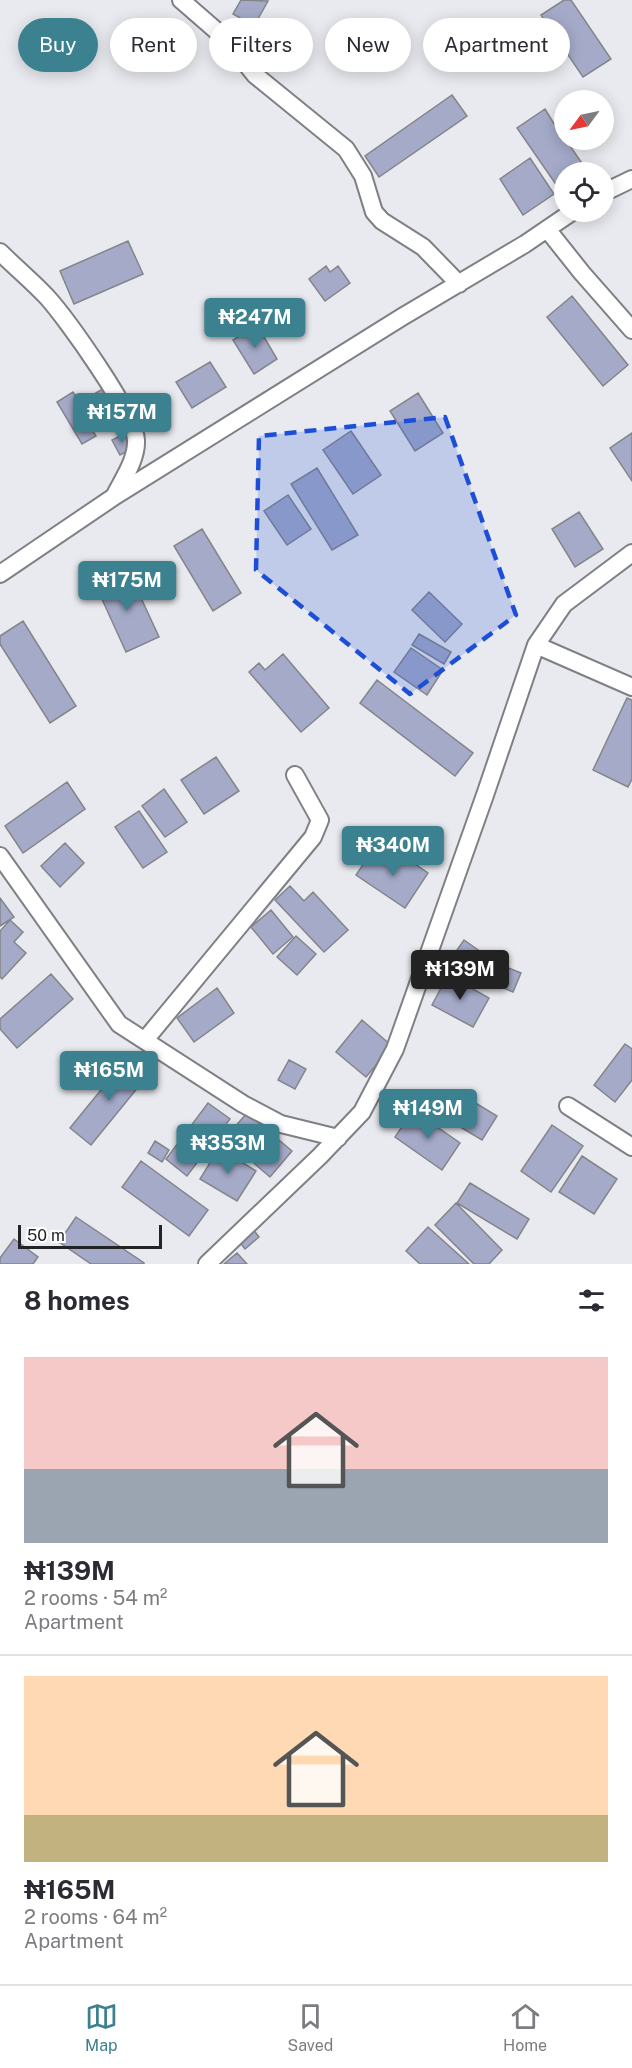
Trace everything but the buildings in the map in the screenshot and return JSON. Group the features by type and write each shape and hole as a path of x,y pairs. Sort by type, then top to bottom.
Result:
{"street":[{"path":"181,0 227,40 255,75 346,149 363,176 374,212 382,221 423,246 459,284"},
{"path":"614,188 632,179"},
{"path":"0,574 115,496 557,222"},
{"path":"546,229 632,330"},
{"path":"0,252 47,297 124,406 136,439 132,461 115,496"},
{"path":"207,1264 362,1112 395,1049 536,645 564,604 632,553"},
{"path":"536,645 632,687"},
{"path":"145,1040 313,837 320,820 295,775"},
{"path":"0,856 119,1024 243,1104 281,1124 338,1138"},
{"path":"567,1106 632,1147"}],"highlighted area":[{"path":"445,417 516,615 410,694 256,570 259,436"}]}
